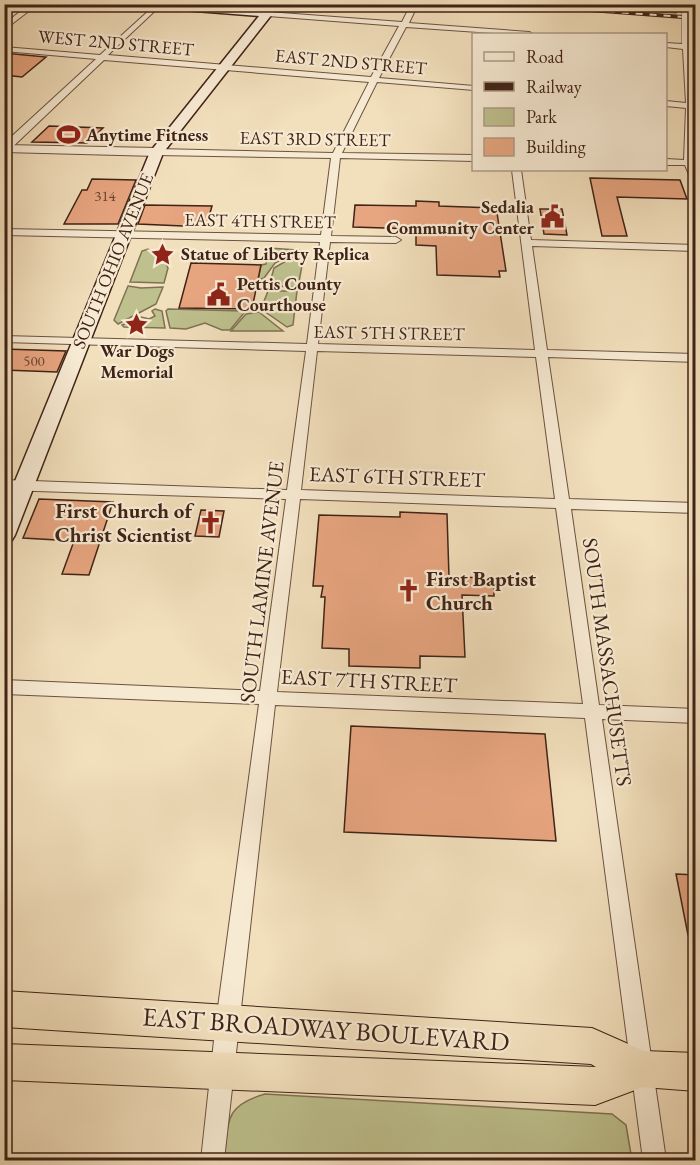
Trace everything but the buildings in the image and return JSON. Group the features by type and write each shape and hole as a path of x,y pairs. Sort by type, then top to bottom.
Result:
{"highway":[{"name":"EAST BROADWAY BOULEVARD","path":"4,1009 592,1046 643,1070"},
{"name":"EAST BROADWAY BOULEVARD","path":"4,1062 595,1086 643,1070 696,1072"}],"main road":[{"path":"144,4 272,9"},
{"name":"SOUTH OHIO AVENUE","path":"4,535 14,485 82,342 157,152 272,9"}],"street":[{"path":"4,28 35,4"},
{"name":"SOUTH LAMINE AVENUE","path":"212,1161 224,1072 227,1022 337,150 415,4"},
{"path":"686,4 693,106 692,163 696,179"},
{"path":"5,150 157,6"},
{"path":"272,9 404,25 515,33"},
{"path":"667,45 689,46"},
{"name":"WEST 2ND STREET","path":"4,49 225,68"},
{"name":"EAST 2ND STREET","path":"225,68 472,88"},
{"path":"667,104 693,106"},
{"path":"5,150 157,152"},
{"name":"EAST 3RD STREET","path":"157,152 472,158"},
{"path":"667,162 692,163"},
{"name":"SOUTH MASSACHUSETTS","path":"516,171 655,1161"},
{"name":"EAST 4TH STREET","path":"4,232 396,240"},
{"path":"526,243 696,248"},
{"name":"EAST 5TH STREET","path":"4,339 313,350 696,358"},
{"name":"EAST 6TH STREET","path":"14,485 696,508"},
{"name":"EAST 7TH STREET","path":"4,687 696,716"}],"green space":[{"path":"676,4 677,5 676,13 540,5"},
{"path":"269,248 298,250 275,263 264,278 258,280 261,265 266,264"},
{"path":"148,249 165,262 168,268 164,283 130,282 142,251"},
{"path":"298,254 304,255 298,287 269,286 274,268"},
{"path":"128,286 163,287 156,304 118,324 114,320"},
{"path":"268,291 297,291 293,325 287,327 261,309"},
{"path":"155,309 162,311 165,328 124,327 122,325 141,317 149,319 155,316 152,311"},
{"path":"168,309 243,311 244,313 230,330 222,330 205,323 186,329 170,328 166,311"},
{"path":"259,312 283,331 231,331 246,314"},
{"path":"265,1094 612,1114 626,1125 632,1160 224,1160 228,1126 235,1110 251,1099"}],"railway":[{"path":"510,4 696,18"}],"place":[{"name":"Anytime Fitness","path":"68,135"},
{"name":"Sedalia Community Center","path":"552,217"},
{"name":"Statue of Liberty Replica","path":"163,254"},
{"name":"Pettis County Courthouse","path":"219,294"},
{"name":"War Dogs Memorial","path":"137,325"},
{"name":"First Church of Christ Scientist","path":"210,523"},
{"name":"First Baptist Church","path":"408,591"}]}
